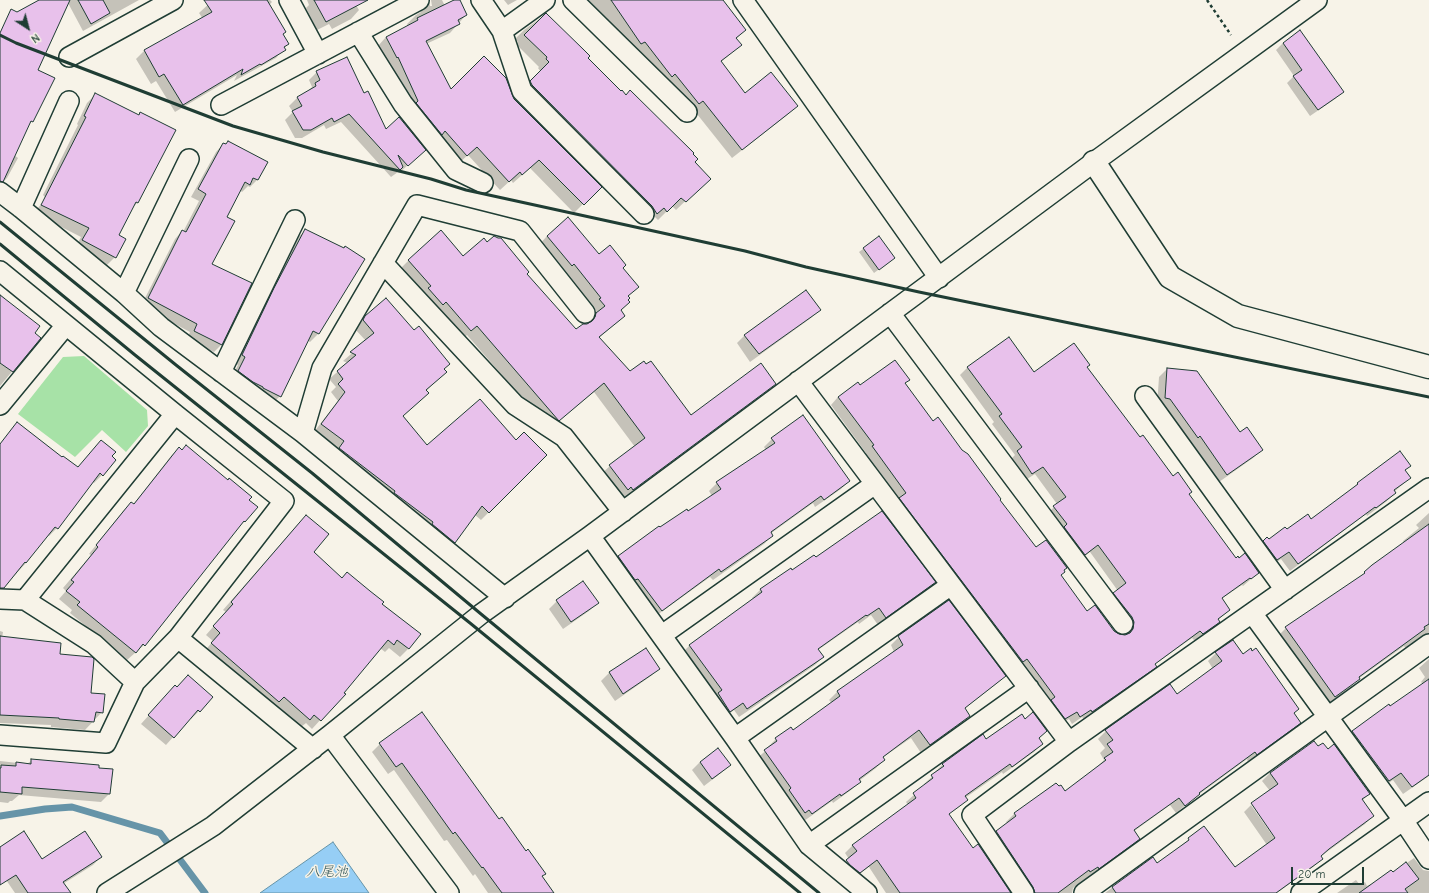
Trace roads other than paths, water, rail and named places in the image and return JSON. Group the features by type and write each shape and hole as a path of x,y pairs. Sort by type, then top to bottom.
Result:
{"street":[{"path":"69,57 173,0"},
{"path":"289,0 318,54"},
{"path":"221,105 419,0"},
{"path":"481,0 502,31 522,90 644,214"},
{"path":"502,31 545,0"},
{"path":"573,0 687,112"},
{"path":"743,0 939,278"},
{"path":"107,893 212,826 330,735 481,614 623,512 1094,162 1317,0"},
{"path":"358,32 403,104 456,170 483,183"},
{"path":"21,208 69,101"},
{"path":"124,292 189,159"},
{"path":"1094,162 1170,277 1238,316 1429,367"},
{"path":"0,192 124,292 161,327 303,432 504,598"},
{"path":"303,432 322,368 417,204 520,231 585,313"},
{"path":"221,372 295,220"},
{"path":"383,263 515,405 564,438 623,512"},
{"path":"0,271 284,501 178,638 136,682 106,743 0,735"},
{"path":"890,313 1123,624"},
{"path":"0,405 66,325"},
{"path":"798,381 1069,742"},
{"path":"1145,396 1285,590"},
{"path":"25,600 175,414"},
{"path":"662,635 875,484"},
{"path":"1024,893 972,815 1069,742 1429,488"},
{"path":"590,536 662,635 809,845 867,893"},
{"path":"734,738 951,585"},
{"path":"0,599 25,600 94,644 136,682"},
{"path":"1252,613 1429,858"},
{"path":"178,638 313,748"},
{"path":"1084,893 1429,644"},
{"path":"809,845 1029,688"},
{"path":"330,735 449,893"},
{"path":"1301,893 1429,802"}],"water":[{"name":"八尾池","path":"333,842 369,893 260,893"}],"waterway":[{"path":"0,816 45,809 72,807 160,833 205,893"}],"railway":[{"path":"0,35 16,43 233,126 323,152 431,179 466,190 745,251 806,267 919,292 1429,397"},
{"path":"0,222 312,473 819,893"},
{"path":"0,244 135,355 470,623 800,893"}]}
